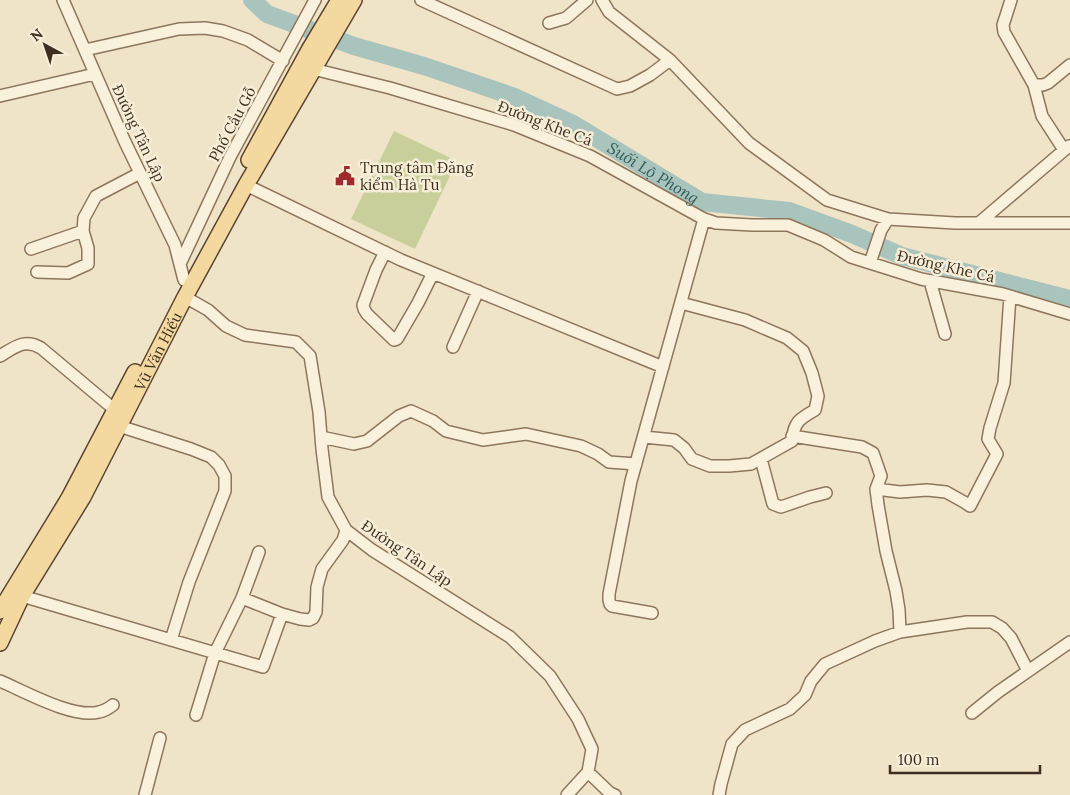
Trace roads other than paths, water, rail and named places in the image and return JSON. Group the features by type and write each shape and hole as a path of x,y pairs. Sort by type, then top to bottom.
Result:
{"main road":[{"path":"314,59 339,0"},
{"path":"314,59 354,0"},
{"name":"Vũ Văn Hiếu","path":"0,643 11,592 83,496 185,297 314,59"},
{"name":"Vũ Văn Hiếu","path":"0,611 69,498 184,280 314,59"}],"street":[{"name":"Đường Tân Lập","path":"63,0 125,142 175,245 184,280"},
{"name":"Phố Cầu Gỗ","path":"180,264 230,157 315,0"},
{"path":"421,0 617,89 630,86 650,75 670,60"},
{"path":"549,23 566,18 587,0"},
{"path":"602,0 609,12 670,60 749,143 827,200 888,220 955,223 1070,222"},
{"path":"980,222 1067,148 1042,116 1034,86 1003,28 1011,0"},
{"path":"85,50 179,29 205,28 223,31 248,40 283,60"},
{"name":"Đường Khe Cá","path":"314,59 390,88 514,124 590,156 704,219 716,223 788,225 824,240 851,257 872,257 930,281 1010,296 1070,314"},
{"path":"1034,86 1048,83 1070,65"},
{"path":"0,96 95,74"},
{"path":"37,272 68,273 88,264 88,248 83,231 84,218 96,196 140,173"},
{"path":"246,185 433,273 663,367"},
{"path":"652,613 612,606 608,600 631,481 704,219"},
{"path":"872,257 882,230 888,220"},
{"path":"31,249 83,231"},
{"path":"385,252 363,305 367,314 394,340 400,334 433,273"},
{"path":"930,281 944,334"},
{"path":"453,348 478,291"},
{"path":"876,489 900,492 927,490 946,492 970,506 997,454 988,438 1004,383 1010,296"},
{"name":"Đường Tân Lập","path":"185,297 208,310 226,326 245,335 296,342 310,356 319,412 328,497 346,530 372,550 510,637 550,676 578,719 592,749 588,772"},
{"path":"644,437 674,440 684,448 692,459 710,466 751,464 792,441 793,430 800,419 815,410 818,396 803,350 787,338 745,320 681,303"},
{"path":"0,356 18,345 35,344 115,410"},
{"path":"321,437 354,444 367,441 399,416 412,411 433,421 446,431 482,440 526,434 581,446 598,454 608,462 636,464"},
{"path":"119,426 191,449 211,458 225,476 225,491 189,582 170,640"},
{"path":"792,436 862,447 873,453 881,476 876,489 884,542 896,591 900,632"},
{"path":"761,459 774,504 781,507 826,493"},
{"path":"242,598 282,614 304,620 313,618 316,612 319,578 322,569 343,540 346,530"},
{"path":"196,715 215,653 242,598 259,552"},
{"path":"11,592 263,667 282,614"},
{"path":"719,795 720,784 732,744 745,730 790,709 805,695 811,681 825,664 875,641 900,632 967,622 992,622 1002,628 1011,638 1028,671"},
{"path":"972,713 998,692 1070,642"},
{"path":"0,681 65,709 88,713 100,712 113,705"},
{"path":"145,795 160,738"},
{"path":"567,795 588,772 606,791 615,795"}],"waterway":[{"name":"Suối Lộ Phong","path":"252,0 267,14 354,46 424,66 512,96 573,124 702,202 789,211 852,234 902,256 1070,299"}],"place":[{"name":"Trung tâm Đăng kiểm Hà Tu","path":"345,176"}]}
